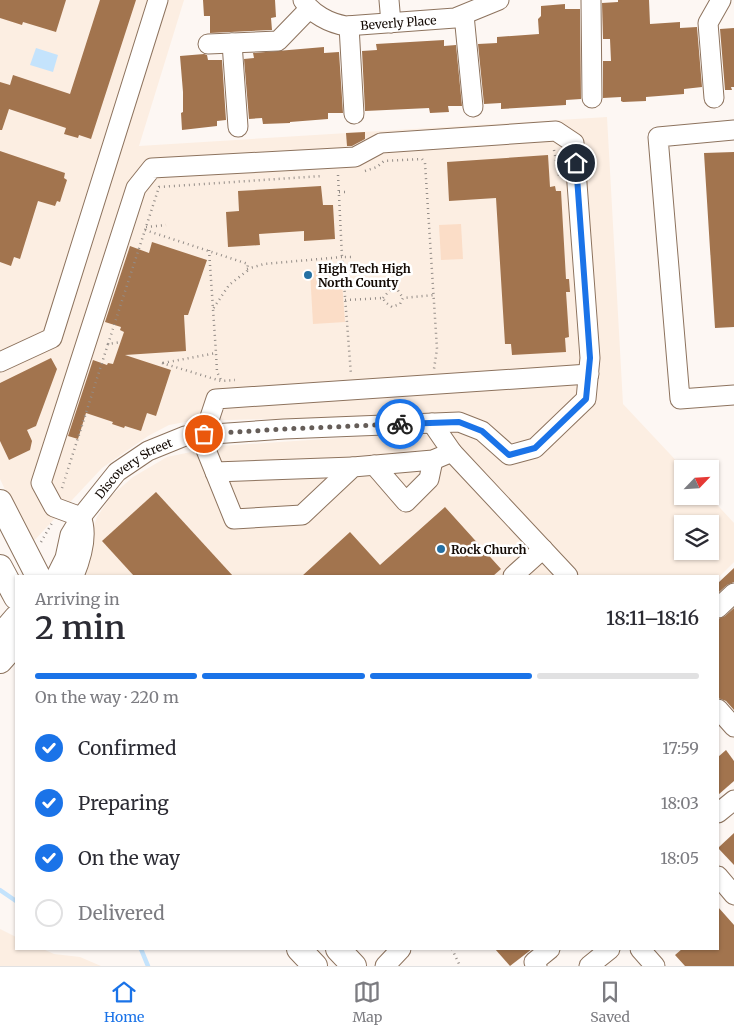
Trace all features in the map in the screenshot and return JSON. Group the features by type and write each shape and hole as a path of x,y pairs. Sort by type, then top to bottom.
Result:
{"main road":[{"path":"0,502 37,575"},
{"path":"0,567 15,595"},
{"path":"0,637 15,619"},
{"path":"0,661 15,644"},
{"path":"300,950 315,966"}],"street":[{"path":"0,362 52,338 158,0"},
{"path":"389,0 391,23"},
{"name":"Beverly Place","path":"306,5 333,24 349,26 455,18 499,0"},
{"path":"591,0 592,98"},
{"path":"714,98 708,23 721,0"},
{"path":"208,44 278,41 306,5"},
{"path":"464,15 473,107"},
{"path":"349,26 354,114"},
{"path":"232,43 238,126"},
{"path":"734,130 658,137 680,399 734,396"},
{"path":"80,573 85,526 81,517 54,507 41,483 136,188 152,168 355,157 381,143 556,131 574,144 590,358 589,374 216,399 202,435 234,519 302,515 353,467"},
{"name":"Discovery Street","path":"56,575 65,558 70,535 81,517 117,472 148,451 185,436 284,429 459,422 482,431 509,455 535,448 586,399 589,374"},
{"path":"432,423 452,452 567,575"},
{"path":"215,472 353,467 433,460 452,452"},
{"path":"374,465 406,502 429,479 433,460"},
{"path":"514,575 543,549"},
{"path":"719,607 734,593"},
{"path":"719,710 734,727"},
{"path":"719,812 734,800"},
{"path":"719,877 734,895"},
{"path":"385,966 400,950"},
{"path":"537,966 534,962 549,950"},
{"path":"589,966 609,950"},
{"path":"641,950 655,966"}],"path":[{"path":"552,142 561,184"},
{"path":"358,172 372,169 384,161 423,160 430,156"},
{"path":"423,160 425,163 437,349 434,369 425,370"},
{"path":"344,174 338,175 345,300 351,374 360,374"},
{"path":"60,494 159,187 328,176"},
{"path":"339,192 349,192"},
{"path":"146,229 166,225"},
{"path":"146,229 248,264 247,271 229,285 213,309"},
{"path":"209,250 217,372 221,380"},
{"path":"247,269 264,264 352,257"},
{"path":"345,300 383,298 395,288 403,298"},
{"path":"403,298 434,295"},
{"path":"383,298 392,307 400,304 403,298"},
{"path":"108,344 121,342"},
{"path":"216,353 162,363 221,380 239,380"},
{"path":"452,950 460,966"}],"shaded area":[{"name":"High Tech High North County","path":"0,0 184,0 139,146 607,117 623,404 676,460 674,460 674,505 717,505 734,523 734,562 719,577 719,575 77,575 97,517 111,496 133,477 167,457 220,446 414,433 452,440 429,415 191,421 169,425 148,436 102,468 31,544 0,479"},
{"path":"461,224 463,259 441,260 439,225"},
{"path":"341,269 345,322 313,324 310,271"},
{"path":"0,929 15,936 15,950 45,950 54,954 80,957 101,966 0,966"}],"water":[{"path":"36,48 58,55 53,72 30,65"}],"building":[{"path":"0,0 66,0 56,32 23,22 22,25 0,18"},
{"path":"100,0 136,0 91,139 79,135 78,138 64,134 66,128 9,109 2,130 0,130 0,82 10,85 13,75 70,94"},
{"path":"203,0 275,0 276,17 271,18 272,30 210,33 210,16 204,16"},
{"path":"618,0 649,0 650,24 680,22 680,28 697,27 702,87 684,89 684,94 646,97 646,101 623,102 621,97 603,98 603,61 611,61 610,39 603,39 602,3 618,2"},
{"path":"565,4 565,9 580,9 581,99 566,100 566,105 501,109 501,103 484,104 478,44 497,43 497,37 539,34 538,19 541,16 541,6"},
{"path":"734,28 734,87 731,87 732,90 725,90 720,29"},
{"path":"444,40 444,46 456,45 462,106 448,106 449,112 430,113 429,108 365,111 362,51 377,50 376,44"},
{"path":"324,47 324,53 339,52 343,113 328,113 328,119 290,123 263,124 262,118 249,119 244,59 254,58 253,53"},
{"path":"207,55 208,60 222,60 226,120 217,121 217,126 182,130 183,92 180,56"},
{"path":"365,132 365,139 352,146 347,146 346,133"},
{"path":"0,151 65,173 64,178 67,180 60,202 57,201 55,206 38,201 20,259 14,257 11,266 0,262"},
{"path":"734,152 734,327 715,328 704,153"},
{"path":"548,155 550,187 555,186 556,191 561,191 566,279 569,279 570,292 566,292 569,337 565,338 566,352 512,355 511,344 505,344 496,198 449,201 447,162"},
{"path":"321,186 323,205 333,205 335,239 304,241 304,231 259,234 260,245 228,247 226,212 239,211 238,191"},
{"path":"152,242 207,260 188,315 184,315 186,351 125,355 171,370 156,416 147,413 141,431 125,426 124,428 112,424 113,422 86,413 78,439 68,436 93,360 107,365 108,363 113,364 124,332 120,330 121,327 105,322 130,246 149,253"},
{"path":"51,358 57,369 36,426 27,430 32,441 30,450 9,460 0,441 0,383"},
{"path":"156,492 232,575 133,575 102,541"},
{"name":"Rock Church","path":"445,507 501,569 494,575 303,575 350,532 380,565"},
{"path":"734,568 734,582 719,592 719,582"},
{"path":"734,608 734,710 726,701 719,698 719,619"},
{"path":"726,750 734,761 734,781 719,794 719,756"},
{"path":"734,833 734,865 719,849"},
{"path":"719,908 734,925 734,966 685,966 675,955 681,950 719,950"},
{"path":"496,950 531,950 510,966"}],"waterway":[{"path":"0,890 15,900"},
{"path":"141,950 148,966"}],"way so far":[{"path":"204,434 400,424"}],"place":[{"name":"High Tech High North County","path":"308,275"},
{"name":"Rock Church","path":"441,549"}],"route":[{"path":"400,424 459,422 482,431 509,455 535,448 586,399 590,358 576,163"}]}
